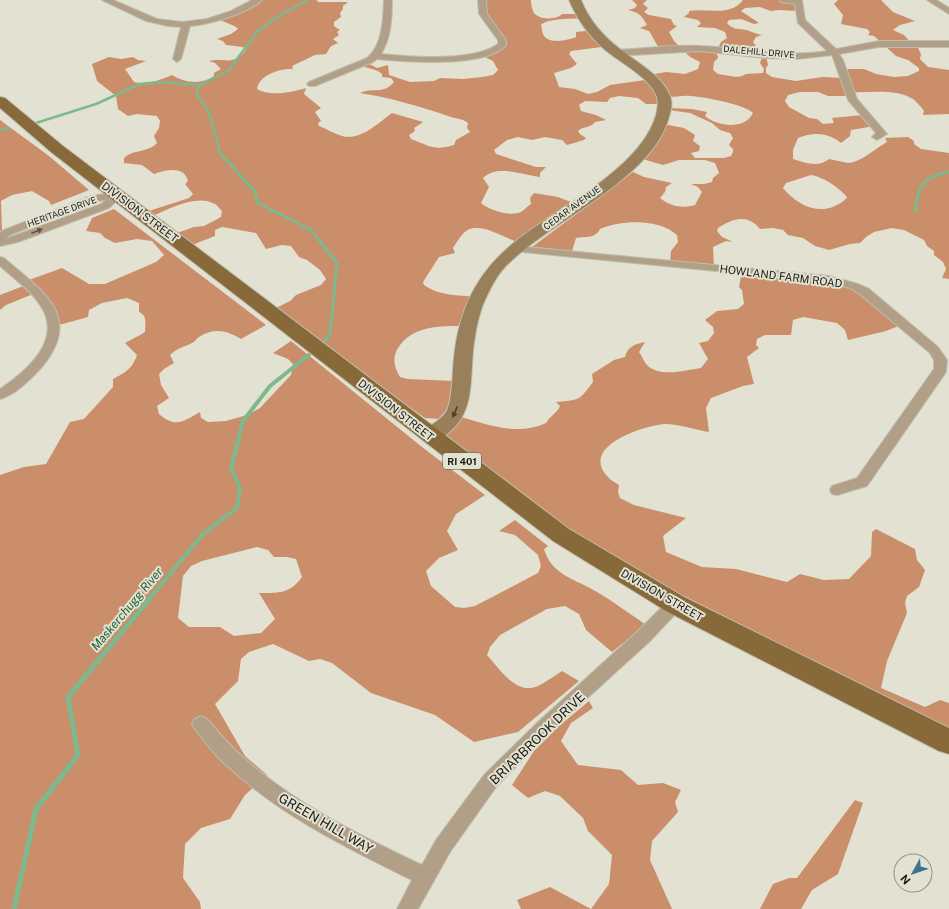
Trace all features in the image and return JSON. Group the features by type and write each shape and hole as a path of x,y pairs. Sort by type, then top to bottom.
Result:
{"main road":[{"name":"DIVISION STREET","path":"0,101 57,149 561,535 675,604 949,742"}],"street":[{"path":"106,0 154,20 186,24 205,22 224,17 239,11 258,0"},
{"path":"312,84 370,60 376,56 385,34 388,0"},
{"path":"376,56 430,59 470,56 495,51 502,44 502,40 483,14 482,0"},
{"name":"CEDAR AVENUE","path":"431,436 452,419 458,404 466,340 474,308 480,292 498,265 516,249 623,171 654,137 661,124 664,110 664,96 652,80 616,53 592,28 580,11 575,0"},
{"path":"784,0 798,1 801,21 814,35 834,52 839,60 853,100 882,134 877,138"},
{"path":"930,0 949,12"},
{"path":"178,59 186,24"},
{"name":"DALEHILL DRIVE","path":"616,53 701,48 785,56 808,56 856,47 891,44 949,44"},
{"name":"HERITAGE DRIVE","path":"0,237 8,232 95,198 118,195"},
{"name":"HERITAGE DRIVE","path":"0,244 105,206 118,195"},
{"name":"HOWLAND FARM ROAD","path":"516,249 829,279 854,286 865,292 934,350 940,358 942,365 940,372 862,482 837,490"},
{"path":"0,260 40,298 46,305 54,321 52,340 41,361 32,371 0,395"},
{"name":"BRIARBROOK DRIVE","path":"407,909 443,846 490,781 544,727 639,642 675,604"},
{"name":"GREEN HILL WAY","path":"201,724 228,756 288,803 341,835 426,877"}],"shaded area":[{"path":"259,0 317,0 318,2 348,2 343,6 340,13 341,17 334,22 334,26 340,30 337,32 339,35 333,39 338,43 331,46 326,54 315,55 292,66 293,69 271,73 262,80 257,89 268,93 275,93 295,91 306,88 304,94 321,108 315,112 321,121 318,123 319,126 342,136 349,137 362,134 392,113 423,122 414,128 415,131 409,135 411,139 428,146 442,148 454,145 456,140 470,132 467,128 468,123 461,119 405,103 360,93 370,90 386,89 394,82 391,78 382,77 382,74 378,71 359,65 366,62 377,68 388,65 389,75 410,82 434,81 440,78 463,79 493,75 498,70 493,61 481,55 506,40 487,16 485,0 531,0 534,13 544,18 552,18 562,14 583,14 585,18 555,20 541,25 544,36 548,39 560,41 576,37 576,32 595,30 609,46 571,51 569,54 577,64 571,68 554,73 559,87 575,89 588,94 597,92 610,85 652,79 649,75 666,72 685,74 698,69 700,62 690,57 682,49 716,49 718,58 714,62 713,70 718,74 736,77 746,74 763,73 764,69 760,63 763,55 766,55 768,65 766,68 766,73 772,77 796,81 822,77 845,78 845,69 864,69 876,74 894,77 908,76 919,71 919,68 908,60 896,56 874,36 868,35 870,32 867,29 841,24 843,15 834,4 838,0 881,0 893,12 915,21 900,25 893,30 904,35 911,43 916,44 921,54 920,59 928,67 949,70 949,114 923,115 924,111 913,99 899,93 891,92 851,92 851,96 828,96 818,92 800,92 788,95 785,101 789,107 809,118 817,119 823,124 834,123 832,118 863,115 874,126 851,130 850,136 841,143 836,139 820,134 798,138 793,150 793,159 812,164 825,162 829,159 848,163 858,161 887,142 885,138 908,137 921,149 949,153 949,279 942,278 946,269 943,262 934,255 934,251 927,246 924,240 904,230 892,228 874,232 860,243 850,244 829,250 815,246 803,238 788,235 783,230 773,228 760,229 755,224 745,219 734,220 718,228 717,231 722,237 733,242 726,241 713,247 714,266 670,262 671,251 678,242 677,235 669,229 650,223 629,222 600,229 593,236 576,238 572,251 570,252 532,247 633,172 644,177 672,183 666,187 665,192 660,198 668,203 681,207 695,205 702,192 698,187 691,184 704,184 712,182 713,178 719,173 715,163 705,160 679,160 663,165 639,158 663,124 684,128 695,135 693,141 700,146 699,151 691,153 695,158 724,158 731,156 733,149 729,145 733,138 730,133 720,130 712,123 690,113 669,110 668,108 692,109 707,112 705,116 710,120 717,123 731,125 744,122 753,113 733,104 714,99 688,96 669,97 668,104 646,104 638,98 619,96 610,98 607,102 585,101 579,105 581,111 596,115 606,120 595,122 578,131 586,138 584,140 567,145 562,140 545,137 532,140 518,137 507,140 494,150 496,154 536,167 546,167 540,173 540,177 503,171 489,174 483,178 489,187 481,203 500,212 511,214 521,212 531,204 530,198 534,193 558,197 571,202 517,242 481,228 467,230 453,248 455,253 439,257 423,282 424,285 430,289 442,293 476,297 469,326 449,326 420,330 404,340 396,352 394,362 400,377 408,379 454,381 450,402 446,411 438,419 425,418 393,398 274,309 290,301 296,295 321,285 326,279 320,270 307,260 299,257 291,246 282,245 266,249 256,233 222,227 215,230 215,236 192,245 177,233 194,227 204,226 221,217 222,211 218,206 208,201 192,201 155,215 149,211 189,198 193,194 185,184 188,181 186,176 183,173 174,170 154,174 142,165 124,163 124,158 128,155 149,148 157,143 154,136 159,128 160,121 157,116 137,114 128,116 118,109 116,96 97,81 92,64 109,57 121,59 133,57 138,60 146,61 125,69 134,82 149,82 172,75 182,80 193,82 204,81 214,76 214,73 221,69 215,63 209,61 233,60 246,50 243,47 226,45 223,41 217,39 231,34 238,29 218,19","holes":["811,175 835,186 847,197 846,199 835,206 828,208 813,208 800,203 783,188 786,183"]},
{"path":"632,0 647,0 643,4 648,8 644,12 649,15 671,19 674,25 677,26 669,32 674,41 682,49 660,50 649,31 640,28 647,25 642,17 638,13 628,10 635,8 637,5"},
{"path":"743,0 797,0 798,11 771,11 760,7 745,8 741,11 759,23 754,24 741,19 729,20 727,23 733,28 762,35 756,37 753,42 756,46 754,54 718,48 721,42 727,38 725,32 715,28 697,27 701,23 698,20 684,17 689,13 689,11 718,11 732,8"},
{"path":"0,120 49,156 89,190 51,205 49,201 32,191 12,195 1,201 2,231 0,232"},
{"path":"114,209 266,325 241,339 226,332 210,332 178,349 170,355 174,363 159,374 161,385 169,398 157,406 159,414 170,421 175,422 184,421 200,412 201,418 208,422 226,421 247,415 260,408 291,375 293,364 288,359 273,353 291,341 422,447 485,495 456,514 447,531 458,550 439,558 426,571 431,586 455,607 464,608 475,606 538,573 541,566 538,555 515,535 499,531 515,520 548,546 544,549 548,558 559,571 616,604 646,625 612,652 586,630 579,614 565,606 547,609 500,635 490,647 487,655 515,684 530,688 538,686 562,671 579,681 518,732 474,742 435,715 371,693 332,663 320,659 309,661 273,644 249,652 241,659 238,681 215,704 245,756 267,775 245,795 230,819 201,828 185,844 183,878 200,902 201,909 0,909 0,475 24,467 46,464 70,422 84,419 113,387 113,379 131,367 137,355 125,343 145,332 145,318 139,312 139,303 127,298 102,303 89,310 88,317 59,325 58,319 33,294 6,305 0,310 0,295 26,285 26,281 62,268 89,284 105,284 156,262 164,255 152,241 137,239 115,243 105,238 100,233 86,231 92,218","holes":["257,547 268,550 274,557 296,559 302,577 293,587 288,590 259,593 275,619 261,633 234,636 220,627 189,627 178,618 183,576 191,566 202,561"]},
{"path":"742,271 850,283 906,323 886,331 848,340 845,330 837,323 803,317 793,320 791,335 765,335 757,339 756,345 759,348 747,357 754,384 743,386 711,398 706,408 709,432 668,424 642,429 630,433 608,447 602,456 601,465 607,476 619,485 618,492 620,498 634,505 686,518 663,536 666,552 702,567 736,569 787,582 800,574 824,580 849,579 871,556 872,532 876,529 915,549 917,560 925,570 919,587 907,596 905,603 907,613 887,661 881,688 925,707 940,700 949,703 949,730 652,581 596,547 559,522 444,435 461,417 493,426 514,429 536,427 546,423 560,406 556,402 570,401 581,396 593,382 592,374 614,360 625,357 630,348 641,343 645,342 639,352 646,364 652,369 673,372 701,368 708,359 699,343 708,341 714,333 713,327 705,320 717,311 738,309 744,304 742,290 739,287"},
{"path":"589,701 593,708 571,723 561,741 578,765 621,770 638,785 663,783 681,790 675,802 678,812 652,841 650,860 672,909 591,909 609,884 612,855 588,831 583,818 560,796 545,791 528,798 512,785 534,751 558,727"},
{"path":"855,800 863,803 838,874 812,890 801,909 760,909 773,884 789,878 797,878"},
{"path":"550,887 591,909 521,909 517,900"}],"waterway":[{"name":"Maskerchugg River","path":"200,85 228,71 258,31 280,15 308,0"},
{"path":"36,123 96,104 140,84 159,82 200,85"},
{"name":"Maskerchugg River","path":"200,85 196,93 208,110 221,155"},
{"path":"0,130 9,128"},
{"name":"Maskerchugg River","path":"221,154 255,192 258,203 311,230 337,263 330,335 323,343"},
{"path":"915,211 918,195 923,184 933,176 949,172"},
{"name":"Maskerchugg River","path":"150,598 203,534 237,508 240,488 231,469 243,421 270,386 310,354"},
{"name":"Maskerchugg River","path":"14,909 36,809 78,755 68,697 151,597"}]}
